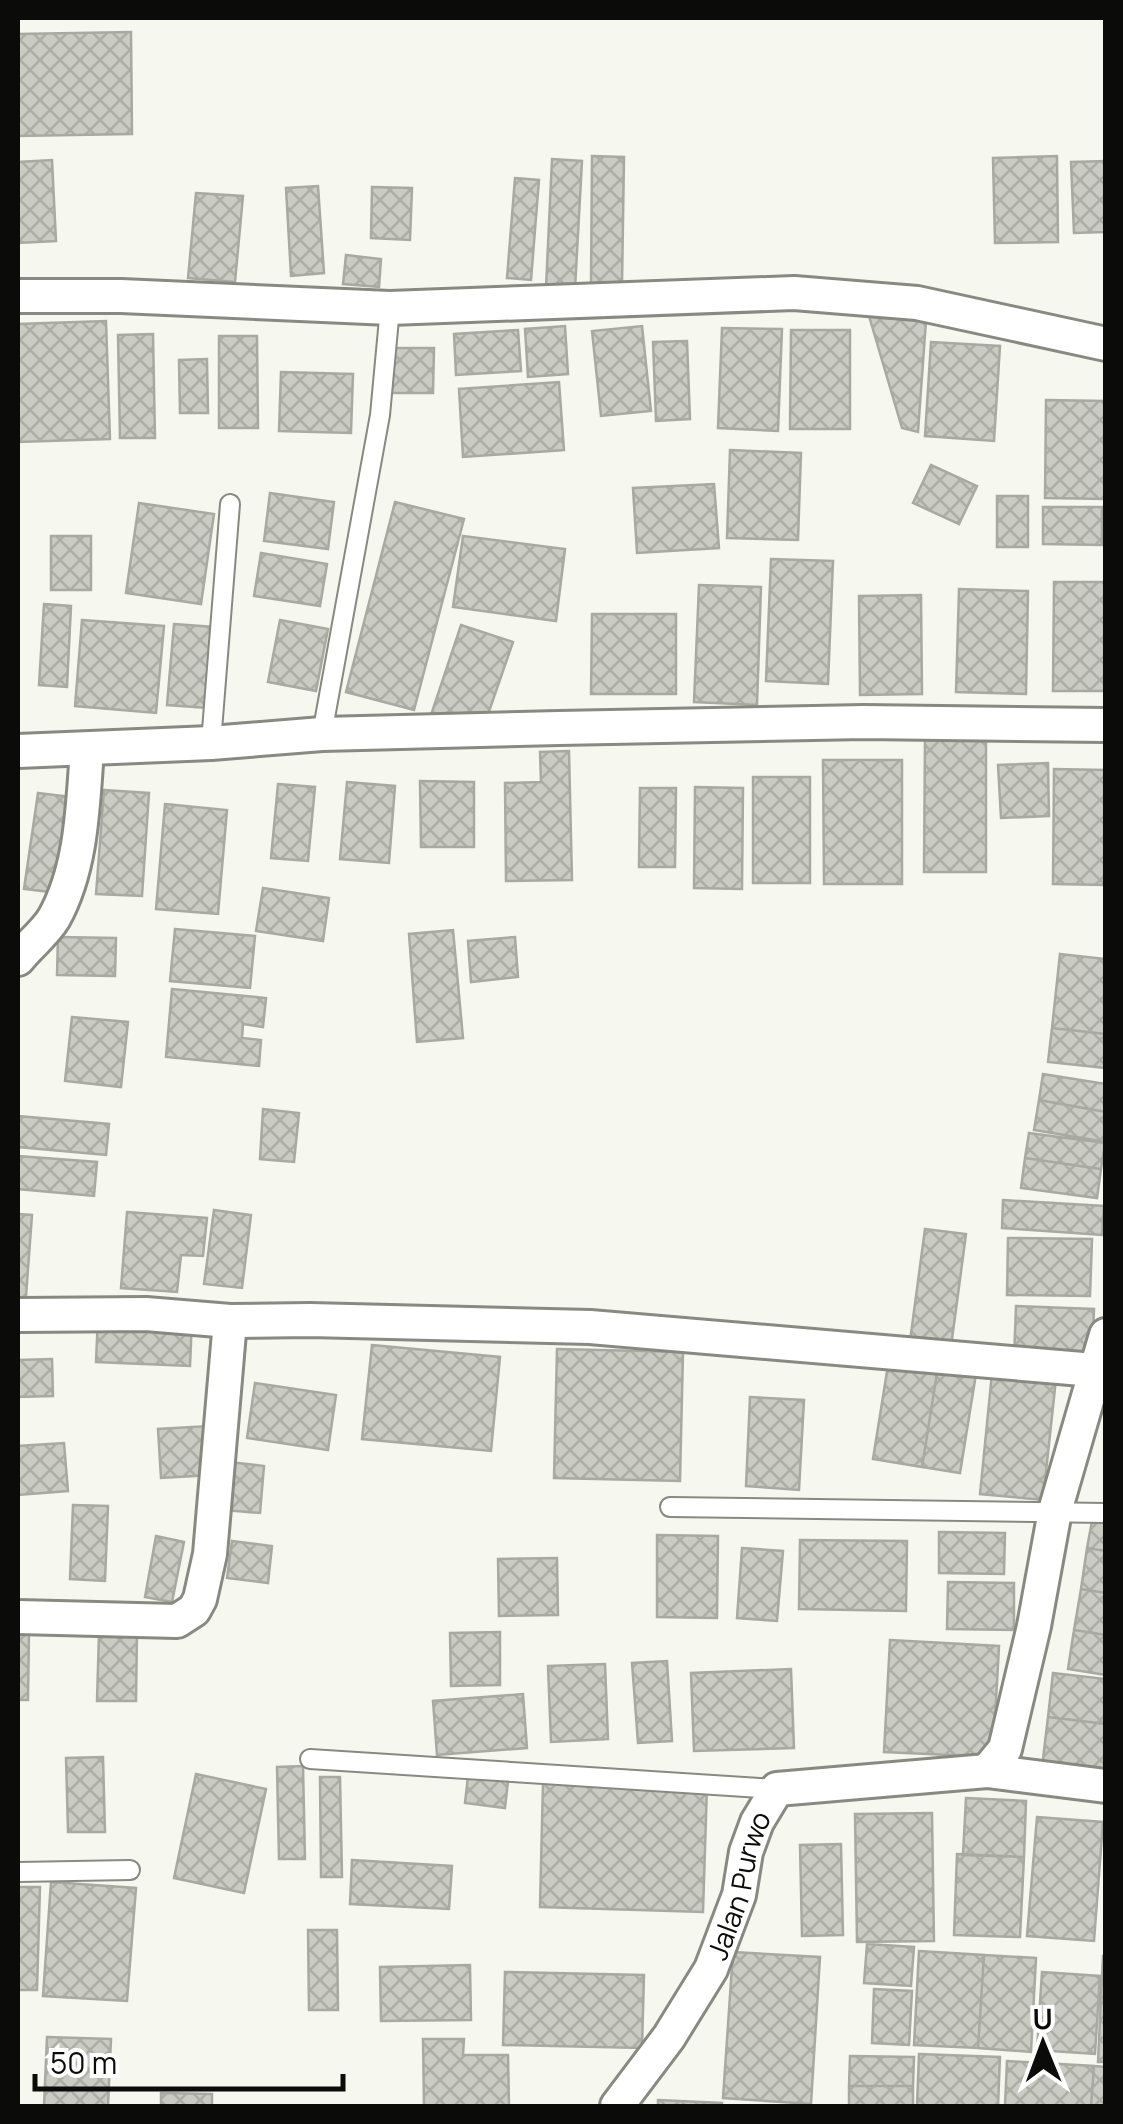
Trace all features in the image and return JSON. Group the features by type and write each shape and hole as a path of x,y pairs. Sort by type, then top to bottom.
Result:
{"street":[{"path":"18,296 121,296 390,308 794,293 916,303 1106,344"},
{"path":"18,752 322,734 864,722 1106,725"},
{"path":"18,959 53,920 70,880 81,819 87,749"},
{"path":"18,1315 146,1314 230,1321 590,1327 1100,1371"},
{"path":"18,1617 178,1621 194,1610 210,1554 230,1321"},
{"path":"987,1771 1006,1748 1055,1511 1100,1371 1106,1335"},
{"name":"Jalan Purwo","path":"617,2106 669,2038 710,1969 739,1896 746,1852 756,1822 777,1789 987,1771 1106,1786"}],"lane":[{"path":"322,734 380,415 390,308"},
{"path":"210,743 230,504"},
{"path":"670,1507 1106,1513"},
{"path":"310,1759 777,1789"},
{"path":"18,1872 130,1870"}],"building":[{"path":"131,32 132,134 18,136 18,34"},
{"path":"592,156 624,157 622,285 591,285"},
{"path":"1057,156 1058,242 995,243 993,158"},
{"path":"552,159 582,161 575,289 546,288"},
{"path":"52,160 56,241 18,243 18,162"},
{"path":"1106,161 1106,232 1074,233 1071,162"},
{"path":"515,178 539,180 531,280 507,278"},
{"path":"318,186 324,273 291,276 286,188"},
{"path":"372,187 412,188 410,240 371,238"},
{"path":"196,193 243,196 235,282 188,278"},
{"path":"346,255 381,259 379,287 343,284"},
{"path":"869,316 926,321 918,432 902,428"},
{"path":"106,321 110,439 18,442 18,324"},
{"path":"565,326 568,374 528,377 525,329"},
{"path":"642,326 651,411 601,416 592,331"},
{"path":"722,328 782,329 778,431 718,428"},
{"path":"518,330 521,371 456,375 454,334"},
{"path":"791,330 850,330 850,429 790,429"},
{"path":"153,334 155,438 120,438 118,335"},
{"path":"219,336 257,336 258,428 219,428"},
{"path":"687,341 690,419 656,421 653,342"},
{"path":"931,342 1000,346 994,441 925,436"},
{"path":"393,348 434,348 433,393 392,393"},
{"path":"207,359 208,413 180,413 179,360"},
{"path":"281,372 353,374 351,433 279,431"},
{"path":"559,382 564,450 463,457 459,389"},
{"path":"1046,400 1106,401 1106,499 1045,498"},
{"path":"730,450 801,453 798,540 727,538"},
{"path":"931,465 977,486 959,524 913,503"},
{"path":"714,484 719,548 637,553 633,488"},
{"path":"270,493 334,502 328,549 264,541"},
{"path":"997,496 1028,496 1028,547 997,547"},
{"path":"395,502 464,519 414,710 346,692"},
{"path":"139,503 214,514 201,604 126,593"},
{"path":"1043,507 1102,507 1102,545 1043,544"},
{"path":"51,536 91,536 91,590 51,590"},
{"path":"463,536 565,549 556,621 453,607"},
{"path":"261,553 327,564 320,606 254,596"},
{"path":"771,559 833,561 828,684 766,681"},
{"path":"1054,582 1106,582 1106,691 1053,691"},
{"path":"699,585 761,587 757,705 694,702"},
{"path":"959,589 1028,591 1026,694 956,692"},
{"path":"921,595 922,694 860,695 859,596"},
{"path":"44,604 71,606 67,687 39,685"},
{"path":"592,614 676,614 676,694 591,694"},
{"path":"82,620 164,626 156,713 75,706"},
{"path":"280,620 328,629 316,691 268,682"},
{"path":"174,624 214,627 207,708 167,705"},
{"path":"461,625 513,642 483,729 432,712"},
{"path":"925,736 986,736 986,872 924,872"},
{"path":"569,751 572,880 506,881 505,783 541,782 540,752"},
{"path":"823,760 902,760 902,884 824,884"},
{"path":"1048,763 1049,816 1001,818 998,765"},
{"path":"1054,769 1106,770 1106,885 1053,884"},
{"path":"753,777 810,777 810,883 753,883"},
{"path":"420,781 474,782 474,847 421,847"},
{"path":"347,782 395,786 389,863 340,859"},
{"path":"278,784 315,787 308,861 271,858"},
{"path":"695,787 743,788 742,889 694,888"},
{"path":"640,788 676,788 675,867 639,867"},
{"path":"104,790 149,793 142,896 96,894"},
{"path":"38,793 72,797 59,893 24,889"},
{"path":"165,804 227,810 218,914 156,909"},
{"path":"263,888 329,898 323,941 256,931"},
{"path":"175,929 255,936 250,988 170,981"},
{"path":"453,930 463,1038 417,1042 409,934"},
{"path":"58,937 116,938 115,976 57,975"},
{"path":"515,937 518,977 471,982 468,941"},
{"path":"1060,954 1106,959 1106,1034 1052,1028"},
{"path":"172,989 266,998 263,1027 243,1024 242,1038 261,1040 259,1066 166,1057"},
{"path":"72,1017 128,1022 121,1087 65,1081"},
{"path":"1052,1028 1106,1034 1106,1068 1048,1062"},
{"path":"1043,1074 1106,1084 1106,1112 1039,1100"},
{"path":"1039,1100 1106,1112 1106,1142 1034,1130"},
{"path":"263,1109 299,1113 294,1162 260,1159"},
{"path":"18,1116 109,1124 106,1155 18,1147"},
{"path":"1029,1133 1105,1143 1101,1169 1025,1158"},
{"path":"18,1156 97,1162 94,1196 18,1189"},
{"path":"1025,1158 1101,1169 1097,1198 1021,1188"},
{"path":"1003,1200 1104,1206 1102,1235 1002,1228"},
{"path":"214,1210 251,1215 242,1288 204,1284"},
{"path":"127,1212 207,1218 203,1256 181,1255 177,1292 121,1288"},
{"path":"18,1214 32,1215 25,1310 18,1309"},
{"path":"925,1229 966,1234 951,1347 910,1341"},
{"path":"1008,1238 1092,1239 1090,1296 1007,1295"},
{"path":"1016,1306 1094,1309 1092,1362 1014,1359"},
{"path":"98,1316 192,1320 190,1366 96,1362"},
{"path":"372,1345 500,1357 491,1451 362,1439"},
{"path":"557,1349 683,1352 680,1481 554,1478"},
{"path":"52,1359 53,1396 18,1397 18,1360"},
{"path":"889,1359 938,1367 922,1467 873,1459"},
{"path":"938,1367 976,1374 960,1473 922,1467"},
{"path":"992,1373 1056,1379 1043,1500 980,1494"},
{"path":"255,1383 336,1395 328,1450 247,1438"},
{"path":"750,1397 804,1400 799,1490 746,1486"},
{"path":"209,1426 212,1475 161,1478 158,1429"},
{"path":"64,1443 68,1491 18,1495 18,1446"},
{"path":"229,1462 264,1466 260,1513 225,1510"},
{"path":"73,1505 108,1506 105,1581 70,1579"},
{"path":"1092,1521 1106,1523 1106,1551 1087,1548"},
{"path":"939,1532 1005,1533 1004,1574 939,1573"},
{"path":"657,1535 718,1536 717,1618 657,1617"},
{"path":"156,1536 184,1542 172,1602 145,1597"},
{"path":"800,1540 907,1541 906,1611 799,1609"},
{"path":"232,1541 272,1546 268,1583 227,1578"},
{"path":"742,1548 783,1551 777,1621 737,1618"},
{"path":"1087,1548 1106,1551 1106,1593 1081,1589"},
{"path":"557,1558 558,1615 499,1616 498,1559"},
{"path":"948,1582 1014,1583 1014,1630 947,1629"},
{"path":"1081,1589 1106,1593 1106,1635 1074,1630"},
{"path":"1074,1630 1106,1635 1106,1675 1068,1669"},
{"path":"18,1632 29,1632 28,1700 18,1700"},
{"path":"500,1632 500,1685 451,1686 450,1633"},
{"path":"99,1633 137,1634 136,1701 97,1701"},
{"path":"890,1640 999,1646 993,1757 884,1752"},
{"path":"667,1661 672,1741 638,1743 632,1663"},
{"path":"605,1664 608,1739 551,1742 548,1666"},
{"path":"791,1669 794,1748 694,1751 691,1673"},
{"path":"1053,1673 1106,1679 1106,1724 1048,1717"},
{"path":"523,1694 527,1748 437,1755 433,1701"},
{"path":"1048,1717 1106,1724 1106,1784 1041,1776"},
{"path":"103,1757 105,1832 68,1832 66,1758"},
{"path":"303,1766 305,1859 279,1859 277,1767"},
{"path":"196,1774 266,1789 244,1893 174,1878"},
{"path":"468,1776 508,1781 505,1808 465,1803"},
{"path":"320,1777 340,1777 342,1877 321,1877"},
{"path":"543,1782 707,1786 703,1912 540,1907"},
{"path":"966,1798 1026,1801 1024,1857 963,1855"},
{"path":"932,1813 934,1941 857,1942 855,1814"},
{"path":"1037,1817 1103,1822 1094,1941 1027,1936"},
{"path":"841,1844 843,1935 802,1936 800,1845"},
{"path":"957,1854 1024,1857 1020,1937 954,1935"},
{"path":"352,1860 452,1866 449,1909 350,1904"},
{"path":"51,1882 136,1888 127,2001 43,1996"},
{"path":"18,1887 40,1887 37,1990 18,1990"},
{"path":"308,1930 337,1930 338,2010 309,2010"},
{"path":"867,1944 914,1947 911,1986 864,1983"},
{"path":"919,1951 984,1955 978,2048 914,2045"},
{"path":"733,1952 820,1957 811,2104 723,2098"},
{"path":"984,1955 1036,1958 1031,2052 978,2048"},
{"path":"1103,1956 1106,2062 1098,2062"},
{"path":"470,1965 471,2020 381,2021 380,1967"},
{"path":"505,1972 644,1975 642,2048 503,2045"},
{"path":"1042,1972 1100,1976 1095,2054 1037,2050"},
{"path":"874,1989 912,1991 909,2045 872,2043"},
{"path":"47,2037 111,2039 108,2106 44,2106"},
{"path":"423,2039 464,2039 463,2055 508,2055 509,2106 424,2106"},
{"path":"919,2054 1000,2057 998,2106 917,2106"},
{"path":"850,2056 914,2057 913,2086 849,2086"},
{"path":"1007,2061 1094,2066 1091,2106 1005,2106"},
{"path":"1094,2066 1106,2067 1106,2106 1091,2106"},
{"path":"849,2086 913,2086 913,2106 849,2106"},
{"path":"161,2093 212,2094 212,2106 161,2106"},
{"path":"658,2100 722,2103 722,2106 658,2106"}]}
